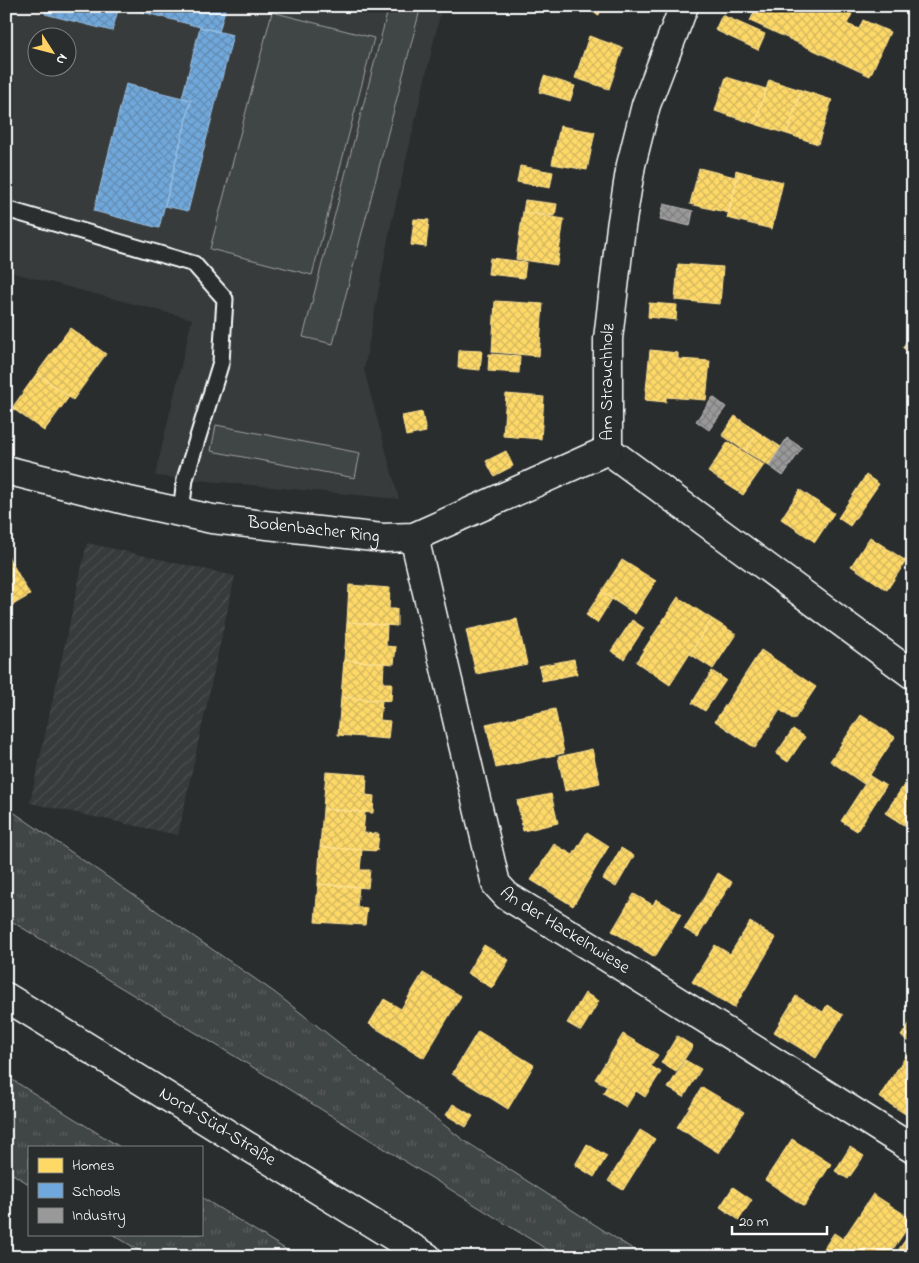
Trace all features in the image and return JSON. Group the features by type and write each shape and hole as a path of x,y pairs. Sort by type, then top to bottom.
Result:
{"street":[{"name":"Am Strauchholz","path":"684,6 646,105 631,165 621,227 608,339 608,450 913,675"},
{"name":"Bodenbacher Ring","path":"6,470 212,519 372,537 414,537 608,450"},
{"name":"An der Hackelnwiese","path":"414,537 496,884 507,896 913,1149"},
{"name":"Nord-Süd-Straße","path":"6,997 426,1257"}],"lane":[{"path":"6,209 194,264 225,299 221,362 185,479 181,512"}],"shaded area":[{"path":"6,6 442,6 390,229 364,370 399,499 155,476 192,319 6,271"},
{"path":"87,543 235,576 178,835 30,803"}],"green space":[{"path":"389,6 421,6 333,344 303,337"},
{"path":"272,12 374,38 312,275 210,249"},
{"path":"216,425 360,453 355,478 211,451"},
{"path":"6,807 274,992 462,1139 645,1257 559,1257 269,1077 6,918"},
{"path":"6,1076 118,1146 28,1146 28,1183 6,1170"},
{"path":"202,1198 298,1257 150,1257 115,1236 202,1236"}],"building: Homes":[{"path":"577,6 602,6 599,15"},
{"path":"757,6 835,6 852,14 847,24 859,29 863,20 890,32 870,76 750,21"},
{"path":"722,15 765,34 758,50 715,30"},
{"path":"589,36 623,48 609,89 575,78"},
{"path":"544,76 575,86 570,101 539,92"},
{"path":"726,77 766,89 755,124 715,111"},
{"path":"769,80 801,90 787,134 755,124"},
{"path":"801,90 832,100 818,144 787,134"},
{"path":"560,126 595,132 587,170 552,164"},
{"path":"520,166 553,172 550,188 517,182"},
{"path":"699,168 735,177 736,170 739,171 729,213 690,204"},
{"path":"739,171 783,182 772,229 727,218"},
{"path":"525,200 557,204 555,216 523,212"},
{"path":"523,212 564,219 557,265 516,259"},
{"path":"414,219 429,220 426,247 411,245"},
{"path":"490,258 526,262 524,278 488,274"},
{"path":"678,264 723,267 720,304 675,300"},
{"path":"495,301 543,304 539,356 492,352"},
{"path":"649,303 677,305 676,320 648,317"},
{"path":"70,328 106,354 73,400 37,373"},
{"path":"913,328 913,353 903,348"},
{"path":"459,350 482,351 480,370 458,368"},
{"path":"650,350 678,353 678,359 710,361 706,400 666,397 666,402 645,400"},
{"path":"489,354 520,356 519,373 488,371"},
{"path":"37,373 69,397 44,431 12,408"},
{"path":"506,394 544,397 541,439 503,436"},
{"path":"422,412 426,432 406,436 402,416"},
{"path":"735,416 758,432 745,451 722,435"},
{"path":"758,432 781,447 769,466 745,451"},
{"path":"728,442 764,465 743,495 708,472"},
{"path":"506,451 513,466 494,476 486,461"},
{"path":"866,475 879,484 850,526 838,518"},
{"path":"800,490 834,513 815,542 781,519"},
{"path":"870,537 906,561 887,590 851,566"},
{"path":"6,555 30,595 6,609"},
{"path":"622,560 656,581 635,614 601,592"},
{"path":"349,585 390,588 389,609 397,609 397,626 347,622"},
{"path":"601,592 612,599 597,623 586,615"},
{"path":"678,597 712,619 670,685 636,662"},
{"path":"517,619 527,664 476,674 466,630"},
{"path":"712,619 736,634 713,669 690,654"},
{"path":"632,620 644,628 624,659 611,651"},
{"path":"347,622 387,625 386,646 396,647 394,664 344,660"},
{"path":"761,650 816,687 794,720 780,710 755,748 715,721"},
{"path":"574,659 577,674 542,681 539,666"},
{"path":"344,660 384,663 383,683 392,683 391,701 341,697"},
{"path":"712,671 726,680 705,711 692,703"},
{"path":"341,697 382,701 380,720 390,721 388,739 338,735"},
{"path":"555,709 564,753 496,768 486,724"},
{"path":"861,715 895,737 864,784 830,761"},
{"path":"793,729 805,737 788,762 776,754"},
{"path":"592,749 600,783 565,791 558,757"},
{"path":"326,772 367,775 366,795 374,796 373,813 323,809"},
{"path":"913,772 913,831 885,813"},
{"path":"870,776 886,786 857,831 841,821"},
{"path":"551,794 558,823 523,831 517,801"},
{"path":"323,809 365,812 363,833 379,834 377,851 320,847"},
{"path":"587,832 609,846 573,906 531,880 554,844 573,855"},
{"path":"320,847 362,850 360,870 370,870 368,888 318,884"},
{"path":"621,848 634,856 616,887 603,879"},
{"path":"718,873 732,882 716,907 703,899"},
{"path":"318,884 359,887 357,907 367,908 365,925 315,922"},
{"path":"634,894 653,905 656,899 681,914 655,957 612,931"},
{"path":"703,899 716,907 698,937 684,929"},
{"path":"750,922 776,938 734,1008 692,982 715,945 730,954"},
{"path":"484,945 509,960 492,988 467,973"},
{"path":"423,973 461,996 424,1058 369,1024 384,999 401,1009"},
{"path":"585,993 599,1001 581,1031 567,1023"},
{"path":"796,996 823,1012 827,1005 843,1015 816,1058 774,1032"},
{"path":"911,1021 913,1023 913,1044 901,1036"},
{"path":"478,1031 534,1065 508,1109 452,1074"},
{"path":"623,1034 658,1055 651,1066 661,1072 645,1097 636,1091 626,1107 603,1093 607,1086 595,1079"},
{"path":"677,1036 693,1046 676,1072 661,1063"},
{"path":"908,1053 913,1056 913,1119 879,1097"},
{"path":"685,1060 701,1069 684,1097 668,1088"},
{"path":"702,1087 744,1112 719,1153 677,1127"},
{"path":"453,1104 473,1116 466,1127 446,1115"},
{"path":"640,1130 655,1139 623,1190 608,1181"},
{"path":"792,1139 831,1164 804,1206 765,1180"},
{"path":"587,1144 607,1156 594,1177 575,1165"},
{"path":"850,1147 864,1156 848,1179 835,1171"},
{"path":"733,1187 752,1200 739,1220 720,1207"},
{"path":"873,1194 913,1220 891,1252 899,1257 826,1257 821,1253 834,1233 843,1239"},
{"path":"913,1229 913,1257 911,1257 899,1249"}],"building: Schools":[{"path":"47,6 119,7 112,31 45,14"},
{"path":"118,6 165,6 162,17"},
{"path":"165,6 226,6 219,32 162,17"},
{"path":"200,27 233,35 188,211 165,206 191,100 182,98"},
{"path":"126,84 191,100 159,228 94,211"}],"building: Industry":[{"path":"664,204 693,211 690,226 660,219"},
{"path":"713,397 726,407 709,430 696,421"},
{"path":"787,438 802,448 783,476 769,466"}]}
